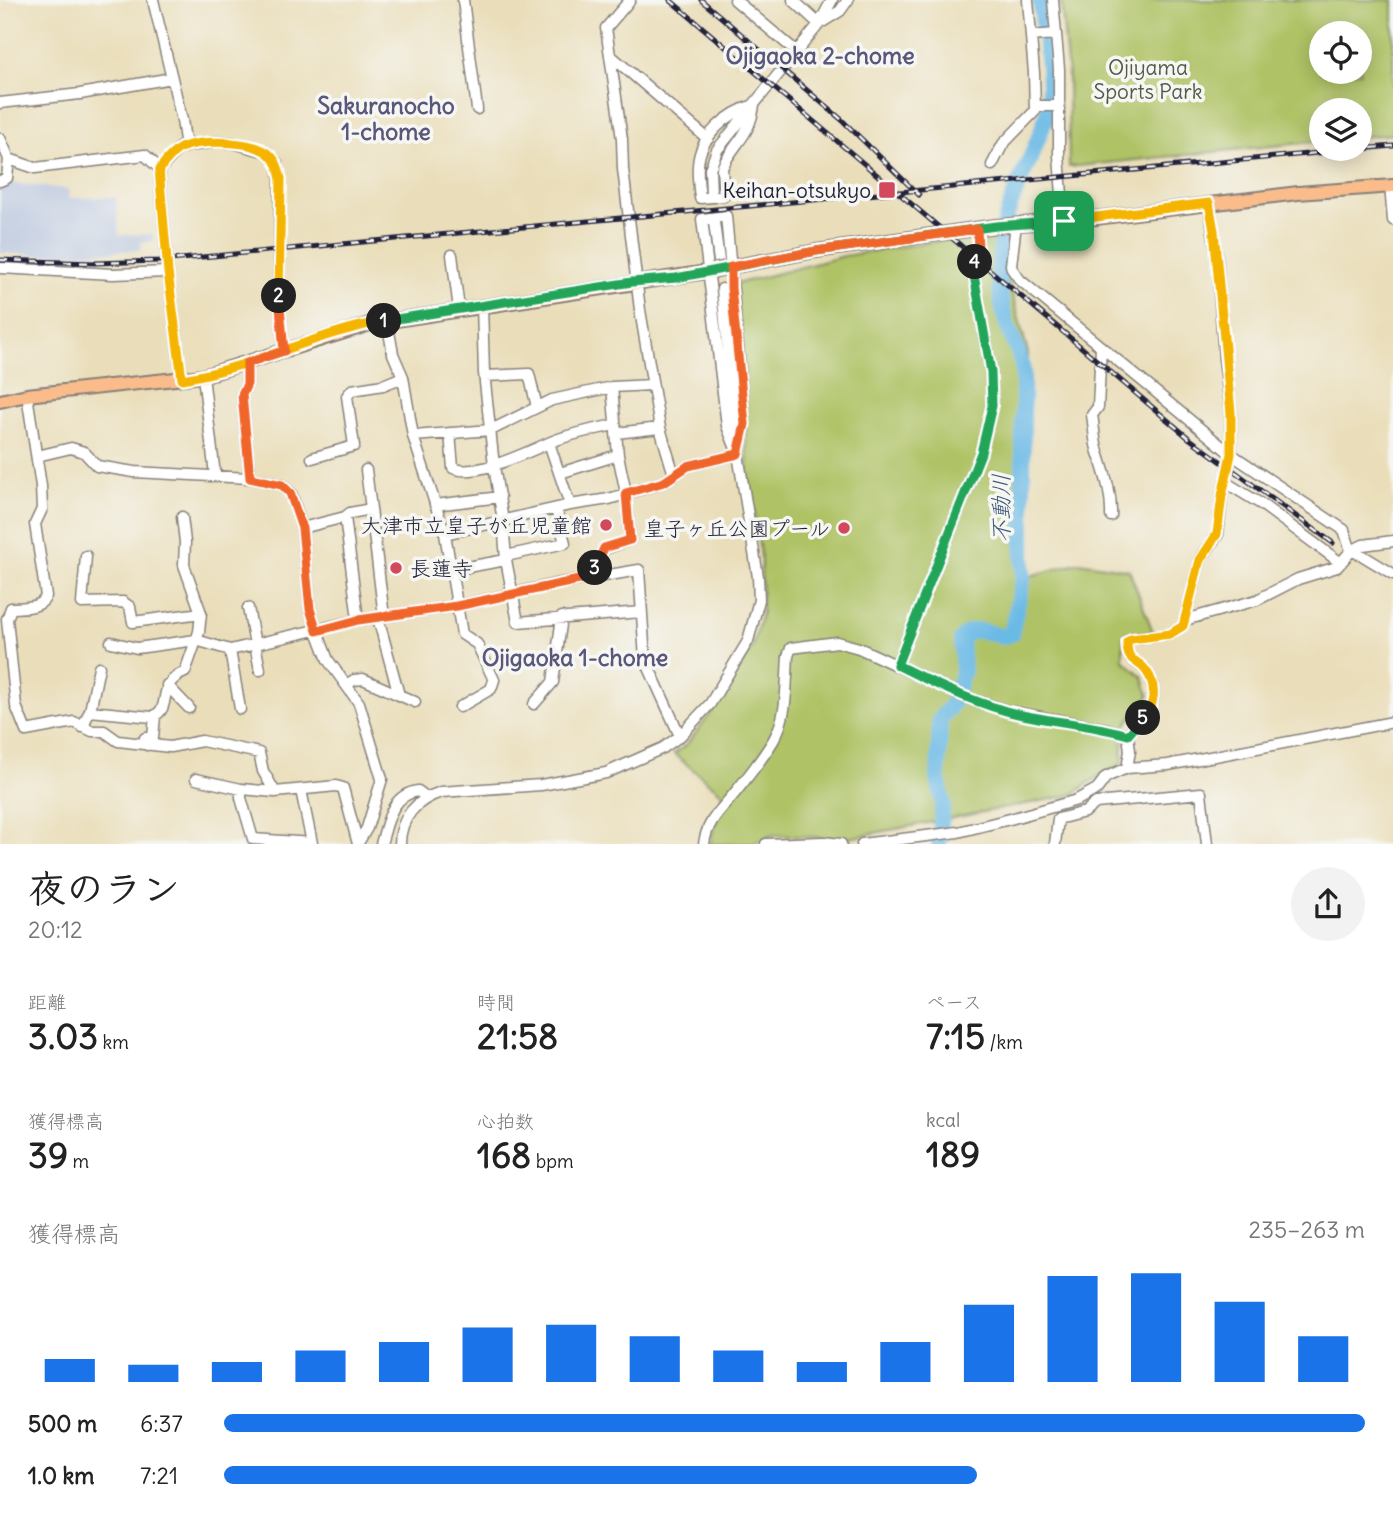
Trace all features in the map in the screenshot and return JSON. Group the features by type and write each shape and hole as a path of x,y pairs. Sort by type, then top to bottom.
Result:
{"main road":[{"path":"0,401 27,395 203,376 370,324 816,251 996,226 1392,186"}],"street":[{"path":"153,0 186,147"},
{"path":"463,0 478,109"},
{"path":"630,0 606,28 622,139 636,281 660,428 674,475"},
{"path":"736,0 797,52"},
{"path":"793,0 820,24"},
{"path":"711,194 710,169 714,155 820,24 832,0"},
{"path":"820,24 841,11 848,0"},
{"path":"992,165 1003,144 1032,116 1035,106 1028,0"},
{"path":"1052,0 1064,221"},
{"path":"1032,36 1055,34"},
{"path":"610,55 708,139"},
{"path":"0,103 80,94 172,78"},
{"path":"754,105 752,121 744,138 722,168 724,196 700,198 698,163 701,150 727,116 754,105"},
{"path":"1035,106 1059,106"},
{"path":"0,138 9,159 7,178 0,181"},
{"path":"160,169 180,147 217,142 233,143 267,152 276,163 281,179 279,296 284,351"},
{"path":"9,159 35,168 145,155 160,169 168,272 182,379"},
{"path":"1392,186 1393,220"},
{"path":"1127,768 1130,751 1128,735 1149,711 1154,695 1146,671 1131,660 1127,653 1127,642 1131,639 1170,634 1183,626 1200,560 1217,534 1231,454 1230,409 1217,258 1209,203"},
{"path":"719,268 726,216 702,219 719,268 731,288 745,424 738,454"},
{"path":"714,222 727,426 738,454"},
{"path":"1015,224 1012,269 1020,280 1231,454 1344,530 1350,551"},
{"path":"897,665 981,453 992,406 991,372 974,275 977,229"},
{"path":"452,255 459,309"},
{"path":"0,268 113,274 168,272"},
{"path":"400,844 400,833 408,814 426,797 441,792 541,785 606,773 663,748 680,736 710,704 748,641 758,600 758,578 738,454 722,289"},
{"path":"482,305 485,376 494,466 506,558 519,622 640,612"},
{"path":"387,321 393,354 403,377 413,436 445,534 463,634 477,643 494,680 491,689 460,707"},
{"path":"1101,347 1098,407 1092,415 1097,447 1106,474 1111,516"},
{"path":"247,363 247,384 242,395 250,478"},
{"path":"485,376 529,374 537,407"},
{"path":"203,376 215,475"},
{"path":"312,458 354,446 347,396 352,390 383,385 403,377"},
{"path":"413,436 491,430 552,400 612,387 652,385"},
{"path":"593,577 604,548 630,540 612,387"},
{"path":"27,395 43,509 35,524 46,596 44,602 39,605 11,608 6,619 16,706 26,731 74,722 92,731 104,732 118,741 170,747 202,741 259,753 263,771 275,792"},
{"path":"450,433 453,468 459,471 494,466 581,432 660,428"},
{"path":"549,443 570,505"},
{"path":"37,456 71,448 84,452 97,466 134,472 250,478 282,485 290,493 302,528 310,609 317,631 328,660 359,703 382,779 367,828 358,843"},
{"path":"445,534 570,505 609,499 664,482 688,466 738,454"},
{"path":"560,473 618,455"},
{"path":"366,470 381,617 399,695"},
{"path":"1225,482 1261,504 1341,563"},
{"path":"435,505 500,497"},
{"path":"302,528 371,509"},
{"path":"451,570 565,543 556,509"},
{"path":"147,745 145,738 152,738 155,716 163,708 167,685 174,677 185,672 196,640 201,613 184,565 182,517"},
{"path":"345,517 358,620"},
{"path":"1185,620 1257,600 1298,579 1333,569 1350,551 1363,545 1393,541"},
{"path":"1350,551 1393,574"},
{"path":"86,556 82,603 123,602 130,607 133,622 201,613"},
{"path":"111,642 137,648 196,640 230,650 358,620 457,606 639,570 645,659 680,736"},
{"path":"248,608 260,670"},
{"path":"534,704 553,682 562,617"},
{"path":"704,844 705,832 713,817 765,752 781,723 791,648 838,642 859,648 967,698 1008,711 1128,735"},
{"path":"230,650 240,709"},
{"path":"82,727 90,711 99,667"},
{"path":"346,685 363,679 415,702"},
{"path":"167,685 189,708"},
{"path":"90,711 155,716"},
{"path":"862,844 958,832 1077,800 1097,789 1106,778 1127,768 1168,765 1393,722"},
{"path":"196,779 241,789 275,792 336,786 343,788 358,843"},
{"path":"241,789 241,798 253,839 312,843 301,790"},
{"path":"1097,789 1102,802"},
{"path":"382,844 391,811 398,799 408,792 418,791 426,797"},
{"path":"1055,844 1058,819 1085,812 1096,803 1201,793 1207,844"},
{"path":"766,844 841,844"}],"shaded area":[{"path":"0,184 68,189 69,198 116,197 119,235 153,234 154,241 141,243 141,250 38,255 0,253"}],"green space":[{"name":"Ojiyama Sports Park","path":"1061,0 1393,0 1393,134 1372,136 1372,98 1309,98 1309,142 1069,167 1068,75"},
{"path":"1009,229 1005,267 1028,353 1027,577 1080,562 1129,570 1153,632 1123,636 1123,660 1143,677 1149,696 1124,727 1122,764 1100,775 1072,795 844,839 772,835 752,844 710,844 723,794 674,754 687,744 715,708 753,646 762,612 761,559 748,472 736,284 844,256"}],"waterway":[{"name":"不動川","path":"939,844 943,802 938,779 940,719 953,703 963,671 961,640 974,631 1002,637 1011,634 1023,579 1023,371 1003,312 999,269 1005,221 1041,132 1048,105 1048,59 1040,0"}],"tunnel":[{"path":"711,194 714,222"}],"railway":[{"path":"670,0 1190,439 1333,543"},
{"path":"701,0 842,120 919,195"},
{"path":"0,260 95,263 159,261 1393,146"}],"place":[{"name":"Keihan-otsukyo","path":"887,190"},
{"name":"大津市立皇子が丘児童館","path":"606,525"},
{"name":"皇子ヶ丘公園プール","path":"844,528"},
{"name":"長蓮寺","path":"396,568"}],"district":[{"name":"Ojigaoka 2-chome","path":"820,55"},
{"name":"Sakuranocho 1-chome","path":"386,118"},
{"name":"Ojigaoka 1-chome","path":"575,657"}],"route":[{"path":"1064,221 996,226 816,251 761,261 725,268 709,272 676,278 632,282 370,324 247,363 203,376 182,379 163,225 160,169 180,147 217,142 233,143 267,152 279,170 279,296 284,351 247,363 247,384 242,395 242,408 250,478 282,485 290,493 296,507 302,528 310,609 317,631 358,620 457,606 593,577 604,548 630,540 626,493 664,482 688,466 738,454 745,424 731,267 816,251 977,229 978,247 974,275 991,372 992,406 988,430 897,665 967,698 1008,711 1128,735 1149,711 1154,695 1146,671 1131,660 1127,653 1127,642 1131,639 1170,634 1183,626 1200,560 1219,527 1231,454 1231,413 1214,231 1209,203 1064,221"}]}
